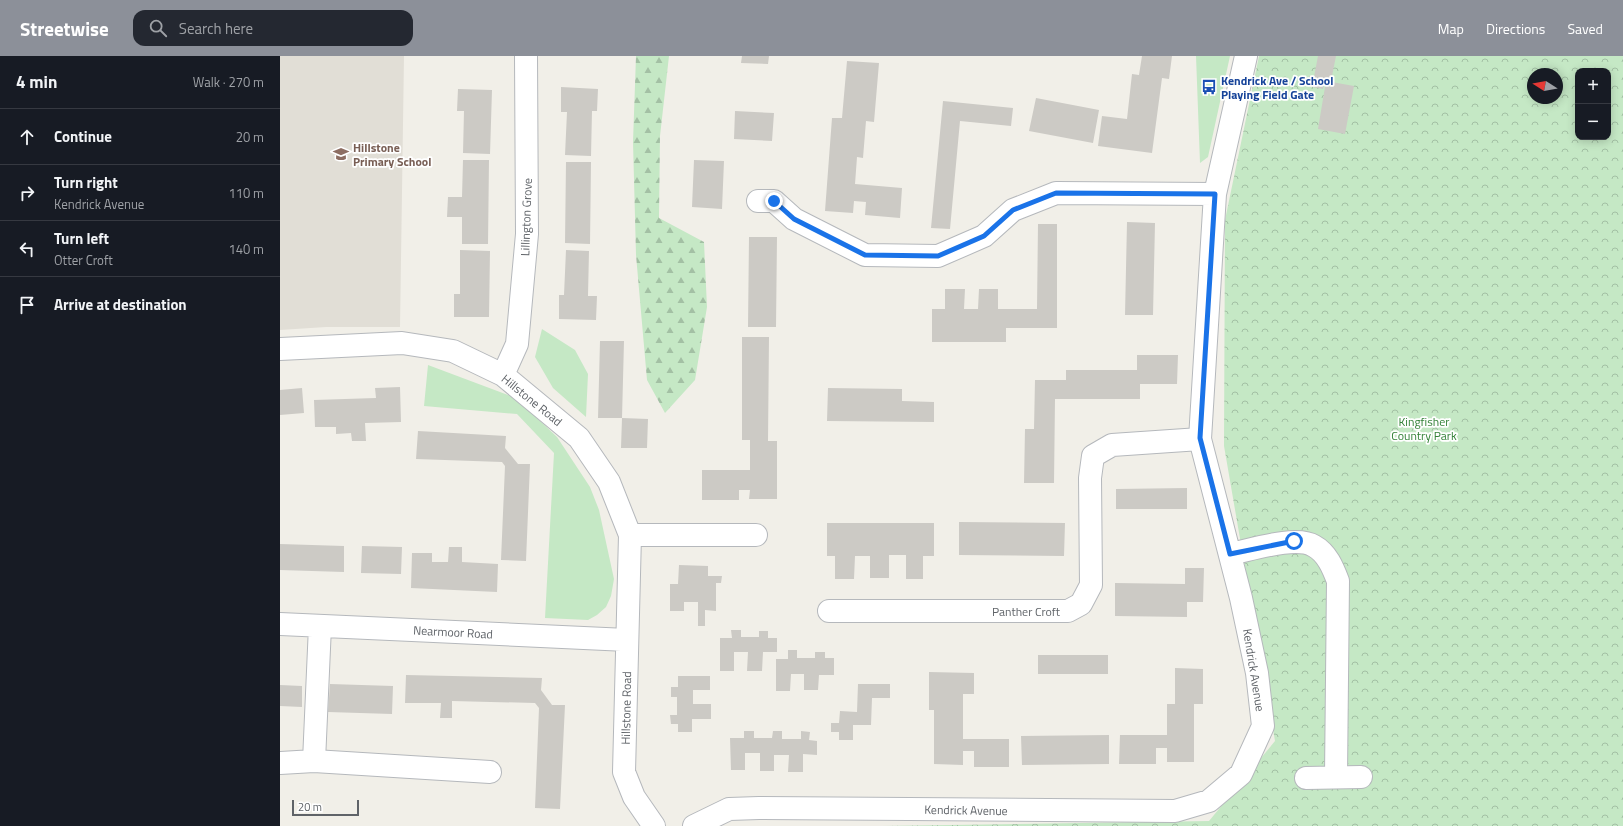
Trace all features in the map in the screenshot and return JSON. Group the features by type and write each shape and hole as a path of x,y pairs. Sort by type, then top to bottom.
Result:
{"street":[{"name":"Lillington Grove","path":"503,375 517,344 527,234 526,56"},
{"name":"Kendrick Avenue","path":"694,826 729,809 1174,811 1210,801 1241,774 1263,726 1257,673 1241,598 1200,438 1215,194 1246,56"},
{"path":"758,201 774,201 794,219 865,255 938,256 984,236 1013,210 1056,193 1215,194"},
{"name":"Hillstone Road","path":"280,349 402,343 453,351 503,375 579,438 610,482 630,535 624,772 634,797 654,826"},
{"name":"Panther Croft","path":"829,611 1068,611 1081,604 1091,585 1090,478 1093,456 1112,445 1200,438"},
{"path":"630,535 756,535"},
{"path":"1230,554 1294,541 1314,546 1330,561 1338,581 1336,777"},
{"name":"Nearmoor Road","path":"280,624 627,640"},
{"path":"314,761 320,626"},
{"path":"280,763 314,761 490,772"},
{"path":"1306,778 1361,777"}],"shaded area":[{"name":"Hillstone Primary School","path":"280,56 404,56 400,327 326,327 280,330"}],"green space":[{"path":"636,56 669,56 660,136 659,218 704,242 707,307 695,380 665,413 647,380 636,255 633,142"},
{"path":"1196,56 1230,56 1208,157 1200,163"},
{"name":"Kingfisher Country Park","path":"1259,56 1623,56 1623,826 882,826 1209,821 1275,741 1224,446 1225,220"},
{"path":"542,329 575,350 588,374 586,417 553,388 535,357"},
{"path":"428,365 516,398 557,437 590,487 599,510 614,579 611,596 606,607 597,615 588,620 545,618 554,453 517,414 424,406"}],"building":[{"path":"742,56 769,56 768,64 741,63"},
{"path":"1142,56 1172,56 1169,79 1162,78 1152,153 1098,146 1102,116 1127,119 1132,74 1139,75"},
{"path":"1318,56 1336,56 1331,81 1325,80 1323,89 1307,86 1309,76 1314,77"},
{"path":"847,61 879,63 874,122 866,121 863,158 857,157 855,184 902,188 900,218 865,215 866,202 854,201 853,213 825,211 832,118 842,118"},
{"path":"1326,81 1354,86 1345,134 1318,129"},
{"path":"561,87 598,89 597,111 592,111 591,156 565,155 567,112 561,112"},
{"path":"458,89 492,90 490,154 463,153 464,111 457,111"},
{"path":"1036,98 1099,110 1093,143 1029,131"},
{"path":"943,101 1013,108 1011,126 960,121 950,229 931,228"},
{"path":"735,111 774,113 772,141 734,139"},
{"path":"463,160 489,160 488,244 462,244 462,217 447,217 448,197 462,197"},
{"path":"694,160 724,161 722,209 692,207"},
{"path":"566,162 591,162 590,244 565,243"},
{"path":"1127,222 1155,223 1153,315 1125,315"},
{"path":"1038,224 1057,224 1057,328 1006,328 1006,342 932,342 932,309 945,309 945,289 965,289 964,309 978,309 979,289 998,289 998,309 1037,309"},
{"path":"749,237 777,237 776,327 748,327"},
{"path":"460,250 490,251 489,317 454,317 454,294 460,294"},
{"path":"566,250 589,251 588,296 597,296 596,320 559,319 559,295 564,295"},
{"path":"742,337 769,337 768,441 777,441 777,499 749,499 750,490 739,490 739,500 702,500 702,470 750,470 750,440 742,440"},
{"path":"600,341 624,341 622,418 598,418"},
{"path":"1137,355 1178,355 1177,384 1140,384 1140,399 1055,399 1054,483 1024,483 1025,429 1034,429 1035,380 1066,380 1066,370 1137,370"},
{"path":"400,387 401,422 365,423 366,441 352,441 351,433 336,434 336,427 315,427 314,400 376,398 375,388"},
{"path":"302,388 304,413 280,415 280,390"},
{"path":"828,388 902,389 902,401 934,402 934,422 827,421"},
{"path":"622,418 648,419 647,448 621,448"},
{"path":"418,431 506,436 505,448 518,464 530,464 526,561 501,560 505,466 502,462 416,459"},
{"path":"1187,488 1187,509 1116,509 1116,489"},
{"path":"959,522 1065,523 1064,556 959,555"},
{"path":"827,523 934,523 934,556 923,556 923,579 906,579 906,555 889,555 889,578 870,578 870,556 855,556 854,579 835,579 835,556 827,556"},
{"path":"280,544 344,546 344,572 280,570"},
{"path":"362,546 402,547 401,574 361,573"},
{"path":"449,547 462,547 462,562 498,564 497,592 411,588 412,553 432,553 432,562 448,562"},
{"path":"679,565 708,566 708,576 722,576 721,583 716,583 716,611 705,610 705,626 698,626 698,602 684,602 684,611 670,611 670,584 678,584"},
{"path":"1185,568 1204,568 1203,602 1187,602 1187,617 1115,616 1115,583 1185,584"},
{"path":"731,630 741,630 741,637 759,637 759,631 768,631 768,638 777,638 777,652 763,652 762,671 747,671 748,652 734,652 734,671 720,671 720,638 732,638"},
{"path":"788,650 797,650 797,658 815,658 815,652 825,652 825,658 834,658 834,675 819,675 818,690 804,690 804,674 791,674 790,691 776,691 776,659 788,659"},
{"path":"1038,655 1108,655 1108,674 1038,674"},
{"path":"1175,668 1203,669 1203,704 1194,704 1194,762 1167,762 1167,748 1156,748 1156,764 1119,764 1120,735 1167,735 1167,704 1175,704"},
{"path":"929,672 974,673 974,694 963,694 963,739 1009,739 1009,767 974,767 974,751 963,751 963,765 934,764 934,710 929,710"},
{"path":"406,675 542,678 541,690 552,705 565,705 560,809 535,808 539,708 535,703 452,701 452,718 440,718 441,703 405,703"},
{"path":"678,676 710,676 710,690 693,690 693,704 711,704 711,719 692,719 692,732 678,732 678,724 671,724 670,715 677,715 677,697 671,697 671,687 678,687"},
{"path":"330,684 393,686 392,714 328,712"},
{"path":"858,684 890,684 890,698 872,698 871,725 853,725 853,740 839,740 839,732 831,732 831,723 839,723 840,711 857,712"},
{"path":"280,685 302,686 302,707 280,706"},
{"path":"744,731 754,731 754,738 772,738 773,731 782,731 782,739 801,739 801,731 810,732 809,740 817,741 817,755 803,754 803,772 788,772 789,755 774,755 774,771 760,771 760,753 745,753 745,770 731,770 730,738 744,738"},
{"path":"1109,735 1109,764 1022,765 1021,736"}],"place":[{"name":"Kendrick Ave / School Playing Field Gate","path":"1209,87"},
{"name":"Hillstone Primary School","path":"341,154"}],"route":[{"path":"774,201 794,219 865,255 938,256 984,236 1013,210 1056,193 1215,194 1200,438 1230,554 1294,541"}]}
